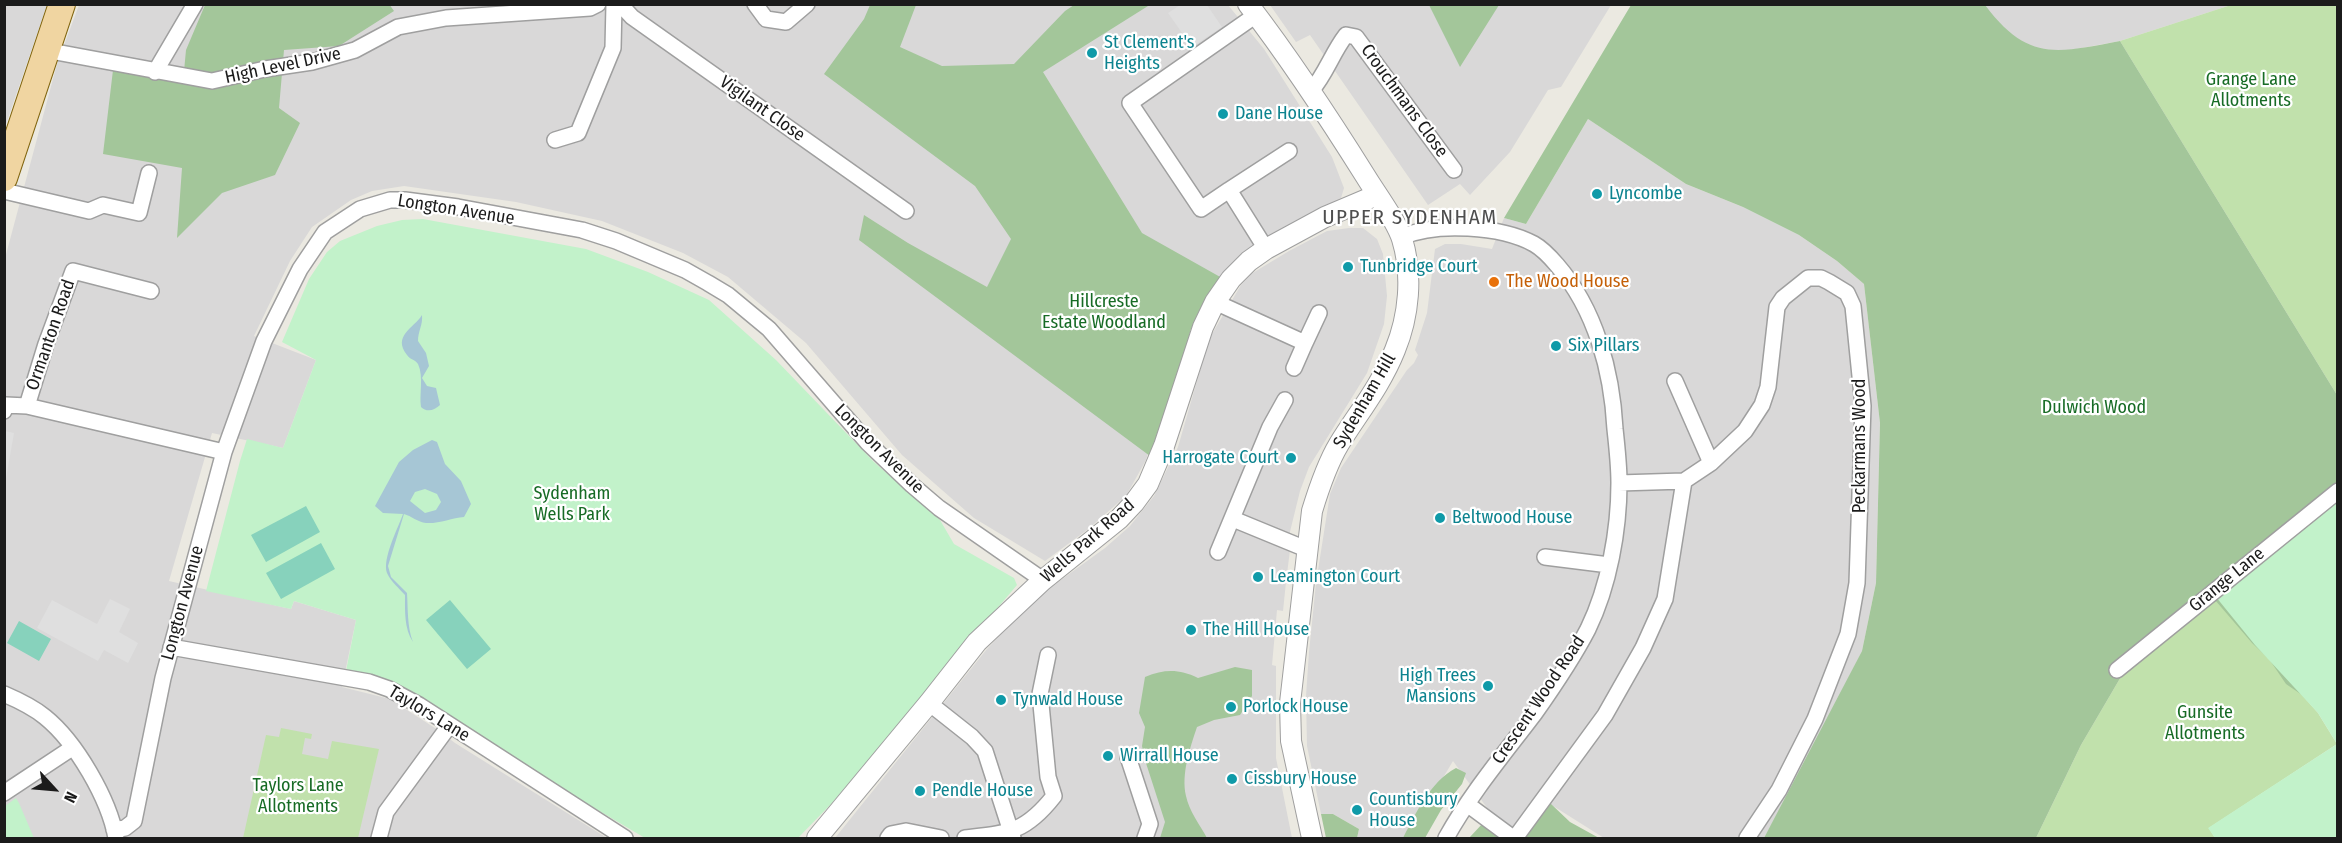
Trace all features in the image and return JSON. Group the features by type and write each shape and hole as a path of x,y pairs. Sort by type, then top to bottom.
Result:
{"main road":[{"path":"4,178 62,4"}],"street":[{"path":"155,72 195,4"},
{"name":"High Level Drive","path":"45,50 212,81 265,69 312,62 356,50 398,27 446,11 590,8 598,4"},
{"path":"555,140 578,133 613,48 614,4"},
{"name":"Vigilant Close","path":"620,4 632,16 906,211"},
{"path":"755,4 766,19 786,22 807,4"},
{"path":"1252,10 1130,103 1201,209 1289,151"},
{"name":"Sydenham Hill","path":"1252,10 1311,91 1377,195 1402,237 1408,262 1407,307 1403,329 1382,379 1339,444 1319,485 1312,510 1290,703 1291,741 1312,838"},
{"name":"Crouchmans Close","path":"1311,91 1322,78 1346,35 1356,37 1454,170"},
{"path":"4,191 89,212 103,205 139,213 149,173"},
{"path":"1229,190 1266,249"},
{"name":"Wells Park Road","path":"817,838 977,642 1042,581 1119,519 1148,484 1164,446 1203,327 1215,302 1243,267 1266,249 1325,217 1377,195"},
{"name":"Longton Avenue","path":"115,834 134,821 171,647 224,452 264,341 300,269 325,232 360,208 390,200 405,200 458,207 582,230 616,241 685,270 729,295 769,328 868,442 912,485 939,508 1042,581"},
{"name":"Crescent Wood Road","path":"1402,237 1409,233 1450,228 1491,230 1504,232 1535,244 1563,272 1586,311 1602,350 1610,378 1614,407 1619,483 1617,518 1609,566 1589,626 1536,711 1467,804 1446,838"},
{"name":"Ormanton Road","path":"27,406 46,344 73,271 151,291"},
{"name":"Peckarmans Wood","path":"1684,481 1711,463 1745,431 1762,405 1768,387 1774,321 1777,307 1784,298 1808,278 1821,278 1847,293 1853,306 1863,406 1857,583 1852,614 1848,634 1815,719 1779,790 1747,838"},
{"path":"1215,302 1305,343"},
{"path":"1294,368 1319,313"},
{"path":"1675,381 1711,463"},
{"path":"1218,552 1270,428 1286,400"},
{"name":"Ormanton Road","path":"4,411 6,405 27,406 224,452"},
{"path":"1467,804 1514,838 1605,715 1643,648 1665,598 1684,481 1619,483"},
{"name":"Grange Lane","path":"2117,670 2337,491"},
{"path":"1233,519 1306,549"},
{"path":"1545,557 1609,566"},
{"name":"Taylors Lane","path":"171,647 369,682 404,697 626,838"},
{"path":"965,838 1013,835 1043,810 1054,796 1048,777 1040,694 1048,655"},
{"path":"4,694 44,716 60,731 102,795 115,834"},
{"path":"929,703 985,750 1013,835"},
{"path":"379,838 386,812 449,726"},
{"path":"4,793 72,748"},
{"path":"1128,758 1150,824 1145,838"},
{"path":"888,838 891,834 906,831 940,838"}],"shaded area":[{"path":"4,5 47,5 5,127"},
{"path":"79,5 1228,5 1264,49 1332,157 1344,188 1341,198 1241,254 1224,274 1187,329 1146,460 1126,496 1087,530 1045,561 974,518 902,455 806,343 728,277 683,253 602,221 516,202 404,186 372,191 351,200 312,227 290,261 254,336 316,360 283,448 212,433 169,581 291,609 294,601 356,620 342,687 390,699 455,743 607,838 5,838 4,262 57,64"},
{"path":"1180,5 1207,5 1222,27 1192,47 1168,13"},
{"path":"1270,5 1611,5 1561,87 1548,90 1510,152 1470,195 1460,184 1428,205 1310,35 1296,42"},
{"path":"1976,5 2231,5 2120,41 2065,51 2032,65"},
{"path":"1588,119 1686,184 1743,207 1799,235 1837,261 1864,284 1880,423 1876,583 1862,651 1801,773 1764,838 1604,838 1550,804 1525,838 1509,838 1453,761 1407,838 1357,838 1359,829 1333,814 1321,814 1307,746 1306,696 1309,652 1316,583 1330,494 1341,468 1418,355 1415,350 1427,313 1435,249 1445,244 1461,244 1492,249 1504,218 1526,224"},
{"path":"1363,228 1377,239 1383,254 1387,296 1384,324 1367,373 1309,467 1300,491 1286,548 1290,550 1283,611 1277,610 1272,665 1276,666 1276,758 1292,838 835,838 987,649 1036,598 1105,548 1130,526 1154,496 1178,447 1209,339 1241,285 1251,274 1289,251 1327,231"},
{"path":"4,431 14,433 5,484"},
{"path":"110,599 130,609 119,632 138,643 128,663 104,650 98,661 37,628 52,600 97,624"}],"green space":[{"path":"389,4 394,11 339,46 284,50 279,108 300,123 275,175 222,193 177,238 182,168 103,154 113,70 183,82 186,50 205,5"},
{"name":"Hillcreste Estate Woodland","path":"870,5 916,5 900,47 942,66 1014,64 1065,11 1074,5 1148,6 1043,72 1142,233 1222,278 1191,329 1154,459 859,240 864,215 908,243 987,287 1011,239 975,186 824,74 864,19"},
{"path":"1429,5 1499,5 1460,67"},
{"name":"Dulwich Wood","path":"1631,5 1985,5 2015,36 2030,45 2045,49 2060,50 2120,41 2337,395 2338,560 2305,697 2286,684 2269,659 2252,643 2209,593 2122,675 2081,745 2036,838 1764,838 1862,651 1876,583 1880,423 1864,284 1837,261 1799,235 1743,207 1686,184 1588,119 1526,224 1504,218"},
{"name":"Grange Lane Allotments","path":"2231,5 2337,5 2337,395 2120,41"},
{"name":"Sydenham Wells Park","path":"423,219 586,249 648,272 709,300 776,360 874,462 940,520 954,544 1014,578 1017,585 832,803 798,838 645,838 552,783 421,697 401,687 346,671 356,620 294,601 291,609 206,591 247,439 283,448 316,360 282,342 309,279 327,252 340,241 377,226 402,220"},
{"path":"2337,496 2337,744 2318,713 2255,645 2216,597"},
{"path":"306,506 320,532 266,562 251,535"},
{"path":"321,543 335,569 281,599 266,573"},
{"name":"Gunsite Allotments","path":"2216,597 2318,713 2337,744 2209,828 2215,838 2036,838 2081,745 2122,675"},
{"path":"450,600 491,649 467,669 426,620"},
{"path":"19,621 51,639 39,661 7,643"},
{"path":"1235,667 1252,670 1252,696 1240,715 1214,720 1197,727 1185,770 1187,802 1207,838 1160,838 1165,822 1142,746 1145,727 1139,713 1145,677 1172,671 1198,678"},
{"name":"Taylors Lane Allotments","path":"281,728 312,734 311,739 305,738 302,754 328,759 332,741 379,749 358,838 243,838 266,735 279,737"},
{"path":"2337,744 2337,838 2215,838 2208,828"},
{"path":"1456,768 1466,773 1462,784 1441,810 1425,838 1403,838 1431,790"},
{"path":"16,798 34,838 5,838 5,806"},
{"path":"1550,803 1570,822 1599,838 1525,838"},
{"path":"1321,814 1333,814 1359,829 1357,838 1326,838"},
{"path":"1484,822 1504,838 1469,838"}],"water":[{"path":"422,315 418,341 426,353 429,366 422,378 427,386 436,388 440,405 431,410 421,407 420,369 417,362 407,355 402,343 403,337"},
{"path":"432,440 437,442 445,464 461,481 471,504 464,517 435,523 426,523 404,514 388,566 391,577 407,593 413,642 407,625 405,595 391,579 386,567 394,535 403,514 383,513 375,506 399,462 413,450","holes":["425,489 437,494 441,502 436,510 425,513 410,501 415,492"]}],"place":[{"name":"St Clement's Heights","path":"1092,53"},
{"name":"Dane House","path":"1223,114"},
{"name":"Lyncombe","path":"1597,194"},
{"name":"Tunbridge Court","path":"1348,267"},
{"name":"The Wood House","path":"1494,282"},
{"name":"Six Pillars","path":"1556,346"},
{"name":"Harrogate Court","path":"1291,458"},
{"name":"Beltwood House","path":"1440,518"},
{"name":"Leamington Court","path":"1258,577"},
{"name":"The Hill House","path":"1191,630"},
{"name":"High Trees Mansions","path":"1488,686"},
{"name":"Tynwald House","path":"1001,700"},
{"name":"Porlock House","path":"1231,707"},
{"name":"Wirrall House","path":"1108,756"},
{"name":"Cissbury House","path":"1232,779"},
{"name":"Pendle House","path":"920,791"},
{"name":"Countisbury House","path":"1357,810"}],"district":[{"name":"UPPER SYDENHAM","path":"1410,218"}]}
